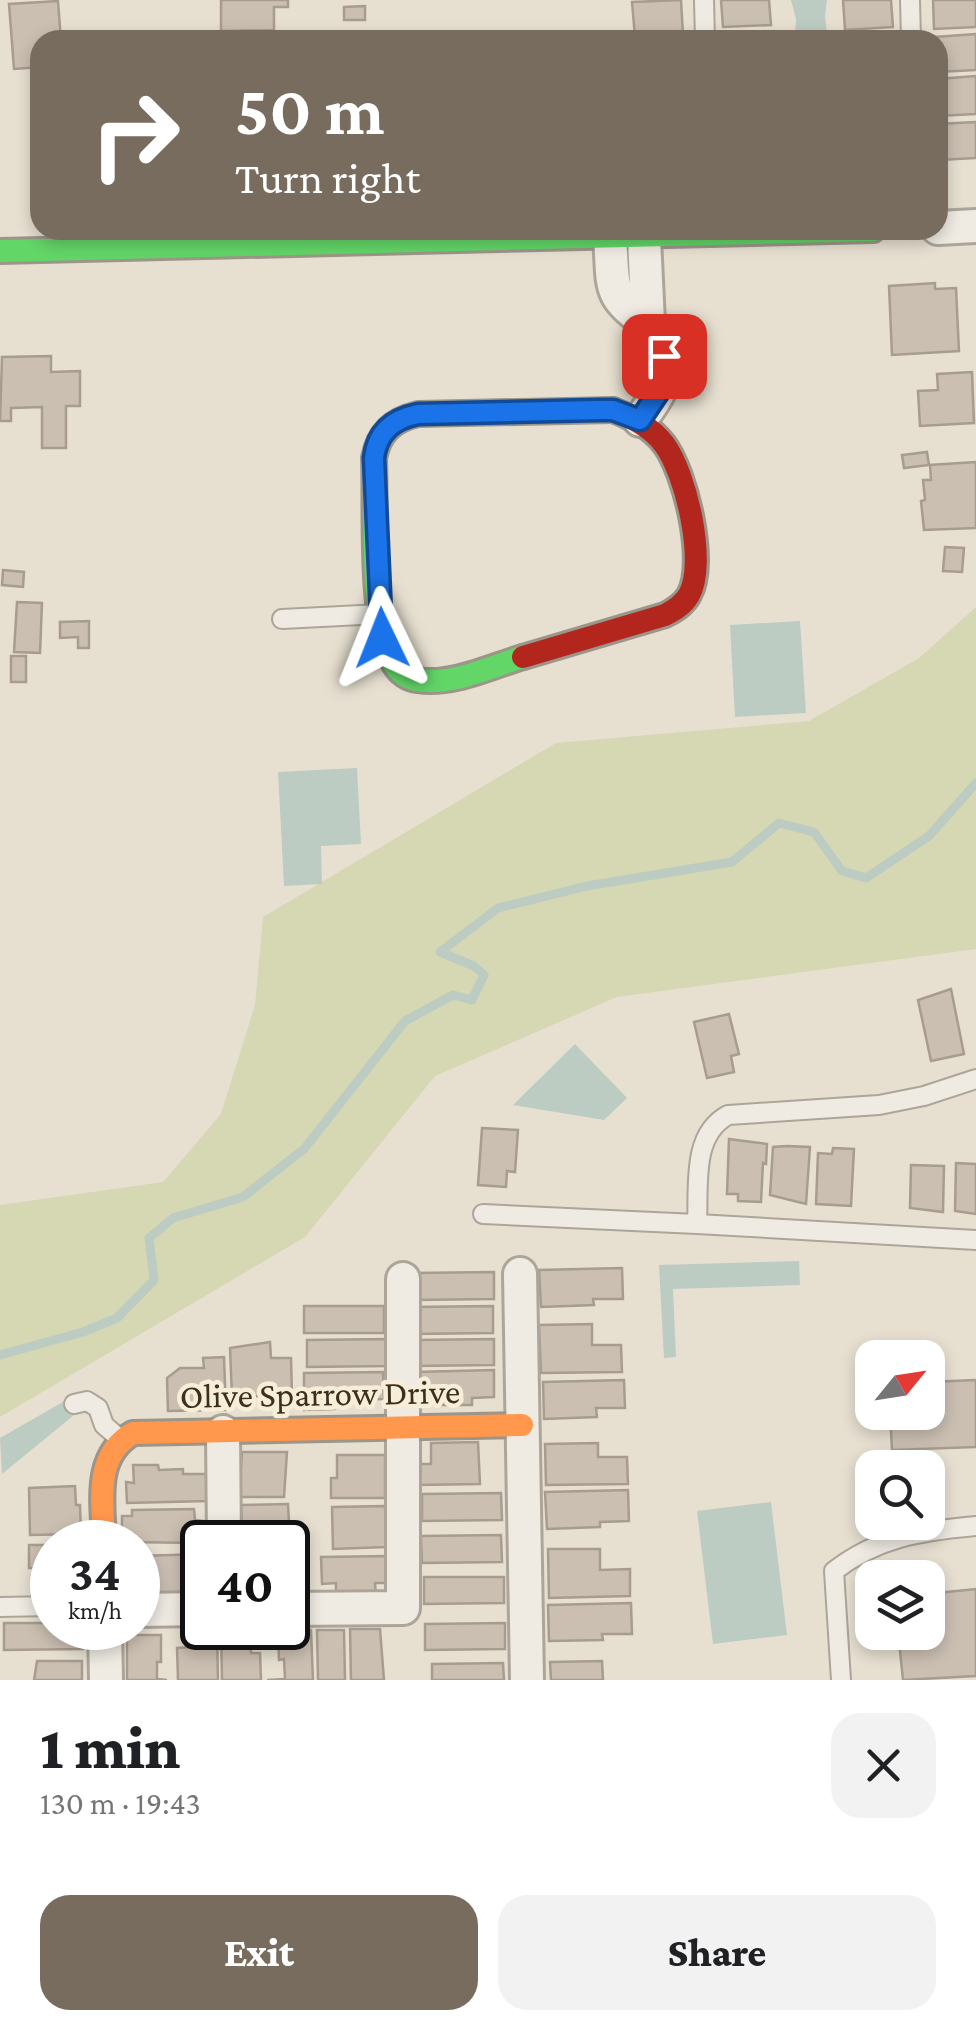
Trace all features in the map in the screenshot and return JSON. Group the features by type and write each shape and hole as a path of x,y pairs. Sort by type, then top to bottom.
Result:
{"street":[{"path":"948,227 976,226"},
{"path":"0,251 516,240"},
{"path":"610,240 614,292 623,308 648,323 660,343 666,372 662,387 640,420"},
{"path":"644,240 648,323"},
{"path":"599,410 613,410 640,420 668,448 690,502 694,580 683,603 673,612 446,679 414,681 394,667 382,638 374,458 376,445 390,425 418,414 599,410"},
{"path":"520,1274 526,1680"},
{"path":"310,1609 403,1608 403,1279"},
{"name":"Olive Sparrow Drive","path":"120,1439 153,1432 522,1426"},
{"path":"224,1432 224,1520"},
{"path":"104,1520 104,1470 108,1453 120,1439"},
{"path":"105,1650 106,1680"}],"lane":[{"path":"704,0 705,30"},
{"path":"910,0 911,30"},
{"path":"282,619 381,614"},
{"path":"697,1224 702,1142 713,1123 728,1115 878,1105 976,1080"},
{"path":"483,1214 976,1240"},
{"path":"74,1404 88,1401 98,1408 104,1425 120,1439"},
{"path":"841,1680 834,1571 862,1549 928,1530 976,1526"},
{"path":"0,1606 30,1606"}],"green space":[{"path":"976,607 976,949 617,997 435,1076 305,1237 0,1417 0,1205 163,1182 221,1114 255,1005 263,917 556,743 809,721 919,658"}],"shaded area":[{"path":"791,0 827,0 827,30 795,30"},
{"path":"800,621 806,713 735,717 730,625"},
{"path":"357,768 361,844 321,846 322,884 284,886 278,772"},
{"path":"575,1044 627,1098 604,1120 513,1105"},
{"path":"799,1261 800,1285 673,1289 676,1357 664,1358 659,1265"},
{"path":"70,1398 79,1411 2,1474 0,1438"},
{"path":"771,1502 787,1635 713,1644 697,1511"}],"building":[{"path":"221,0 288,0 288,7 274,7 274,30 221,30"},
{"path":"681,0 683,30 634,30 632,2"},
{"path":"721,0 769,0 771,25 723,27"},
{"path":"843,0 891,0 893,27 845,30"},
{"path":"933,0 976,0 976,27 934,29"},
{"path":"58,1 60,30 30,30 30,68 14,69 9,4"},
{"path":"365,6 365,20 344,20 344,7"},
{"path":"976,34 976,70 948,71 948,36"},
{"path":"976,76 976,114 948,115 948,78"},
{"path":"976,122 976,158 948,160 948,123"},
{"path":"935,283 935,289 956,288 959,351 892,355 889,286"},
{"path":"51,356 51,372 80,371 80,406 66,406 66,448 42,448 42,407 11,408 11,421 0,421 2,357"},
{"path":"972,372 974,423 920,426 918,391 938,390 937,374"},
{"path":"927,452 929,465 904,468 902,455"},
{"path":"976,462 976,528 924,530 921,501 925,500 923,480 931,480 930,465"},
{"path":"945,547 964,548 962,572 943,571"},
{"path":"3,570 24,572 23,587 2,585"},
{"path":"17,602 42,603 40,653 14,652"},
{"path":"89,621 89,648 78,648 78,637 60,638 60,622"},
{"path":"11,656 26,656 26,682 11,682"},
{"path":"951,989 964,1054 931,1061 918,1000"},
{"path":"729,1014 739,1054 731,1056 734,1072 707,1078 694,1022"},
{"path":"482,1128 518,1130 515,1172 507,1171 506,1187 478,1185"},
{"path":"729,1139 767,1144 761,1202 738,1201 738,1194 727,1194"},
{"path":"773,1147 810,1147 806,1204 770,1195"},
{"path":"833,1148 854,1149 851,1206 816,1204 818,1153 832,1154"},
{"path":"956,1163 976,1164 976,1214 955,1211"},
{"path":"911,1165 944,1166 943,1212 910,1208"},
{"path":"622,1268 623,1299 593,1299 594,1305 541,1307 539,1270"},
{"path":"494,1272 494,1299 414,1300 414,1273"},
{"path":"304,1306 384,1306 384,1333 304,1333"},
{"path":"493,1306 493,1333 413,1334 413,1307"},
{"path":"592,1324 592,1345 621,1345 622,1372 541,1373 539,1325"},
{"path":"387,1339 387,1366 307,1367 307,1340"},
{"path":"494,1339 494,1365 414,1366 414,1340"},
{"path":"270,1342 271,1358 291,1358 292,1395 232,1397 230,1348"},
{"path":"224,1357 226,1410 168,1411 167,1378 180,1368 204,1368 203,1358"},
{"path":"494,1370 494,1397 472,1398 472,1405 439,1405 439,1396 415,1397 414,1372"},
{"path":"383,1372 384,1399 334,1400 334,1409 304,1410 304,1373"},
{"path":"624,1380 625,1408 596,1408 597,1417 544,1419 543,1382"},
{"path":"976,1380 976,1447 892,1450 891,1430 945,1430 945,1381"},
{"path":"478,1442 480,1484 418,1485 417,1464 431,1464 431,1443"},
{"path":"598,1443 598,1457 627,1457 628,1484 546,1485 545,1444"},
{"path":"242,1452 287,1452 284,1497 239,1497"},
{"path":"337,1455 385,1455 385,1498 331,1498 331,1478 337,1478"},
{"path":"133,1465 158,1465 159,1470 207,1474 208,1501 127,1503 126,1482 134,1483"},
{"path":"75,1486 81,1520 30,1520 30,1535 29,1488"},
{"path":"628,1490 629,1521 600,1522 600,1527 547,1529 545,1492"},
{"path":"501,1493 502,1520 422,1521 422,1494"},
{"path":"288,1504 289,1520 242,1520 241,1505"},
{"path":"385,1506 386,1547 333,1549 332,1507"},
{"path":"194,1509 195,1520 180,1520 180,1543 160,1542 160,1520 122,1520 122,1516 132,1516 132,1510"},
{"path":"501,1535 502,1562 422,1563 421,1536"},
{"path":"548,1549 600,1549 600,1570 630,1569 630,1596 549,1598"},
{"path":"160,1555 180,1555 180,1593 160,1593"},
{"path":"387,1556 388,1583 375,1583 376,1596 336,1597 336,1583 322,1584 321,1557"},
{"path":"424,1577 504,1577 504,1603 424,1604"},
{"path":"976,1589 976,1676 903,1680 900,1650 945,1650 945,1592"},
{"path":"631,1603 632,1634 602,1634 603,1640 549,1641 548,1605"},
{"path":"4,1623 30,1623 30,1650 4,1650"},
{"path":"505,1623 505,1649 425,1650 425,1624"},
{"path":"350,1629 380,1629 384,1680 351,1680"},
{"path":"310,1630 313,1680 267,1680 285,1679 284,1659 279,1660 279,1650 310,1650"},
{"path":"317,1630 344,1630 345,1680 318,1680"},
{"path":"161,1635 161,1662 157,1662 157,1679 167,1680 127,1680 127,1650 160,1650"},
{"path":"177,1648 217,1650 218,1680 178,1680"},
{"path":"221,1650 260,1653 261,1680 222,1680"},
{"path":"37,1661 82,1661 82,1680 34,1680"},
{"path":"602,1661 603,1680 551,1680 550,1662"},
{"path":"503,1663 504,1680 432,1680 432,1664"}],"waterway":[{"path":"0,1355 83,1332 117,1318 154,1280 149,1238 173,1218 243,1197 304,1149 405,1021 453,995 472,1000 484,975 474,966 440,952 498,908 587,886 732,862 779,823 814,832 842,871 866,878 929,836 976,783"}],"traffic: fast":[{"path":"0,251 457,240"},
{"path":"523,657 444,680 414,679 396,667 386,645 377,594 376,449 388,428 418,414 613,410"}],"traffic: slow":[{"path":"103,1520 106,1467 111,1454 133,1433 522,1425"}],"traffic: jam":[{"path":"523,657 665,615 689,595 694,581 695,541 680,475 659,438 613,410"}],"route":[{"path":"382,638 374,458 380,436 390,425 418,414 599,410 613,410 640,420 662,387 666,372 664,356"}]}
